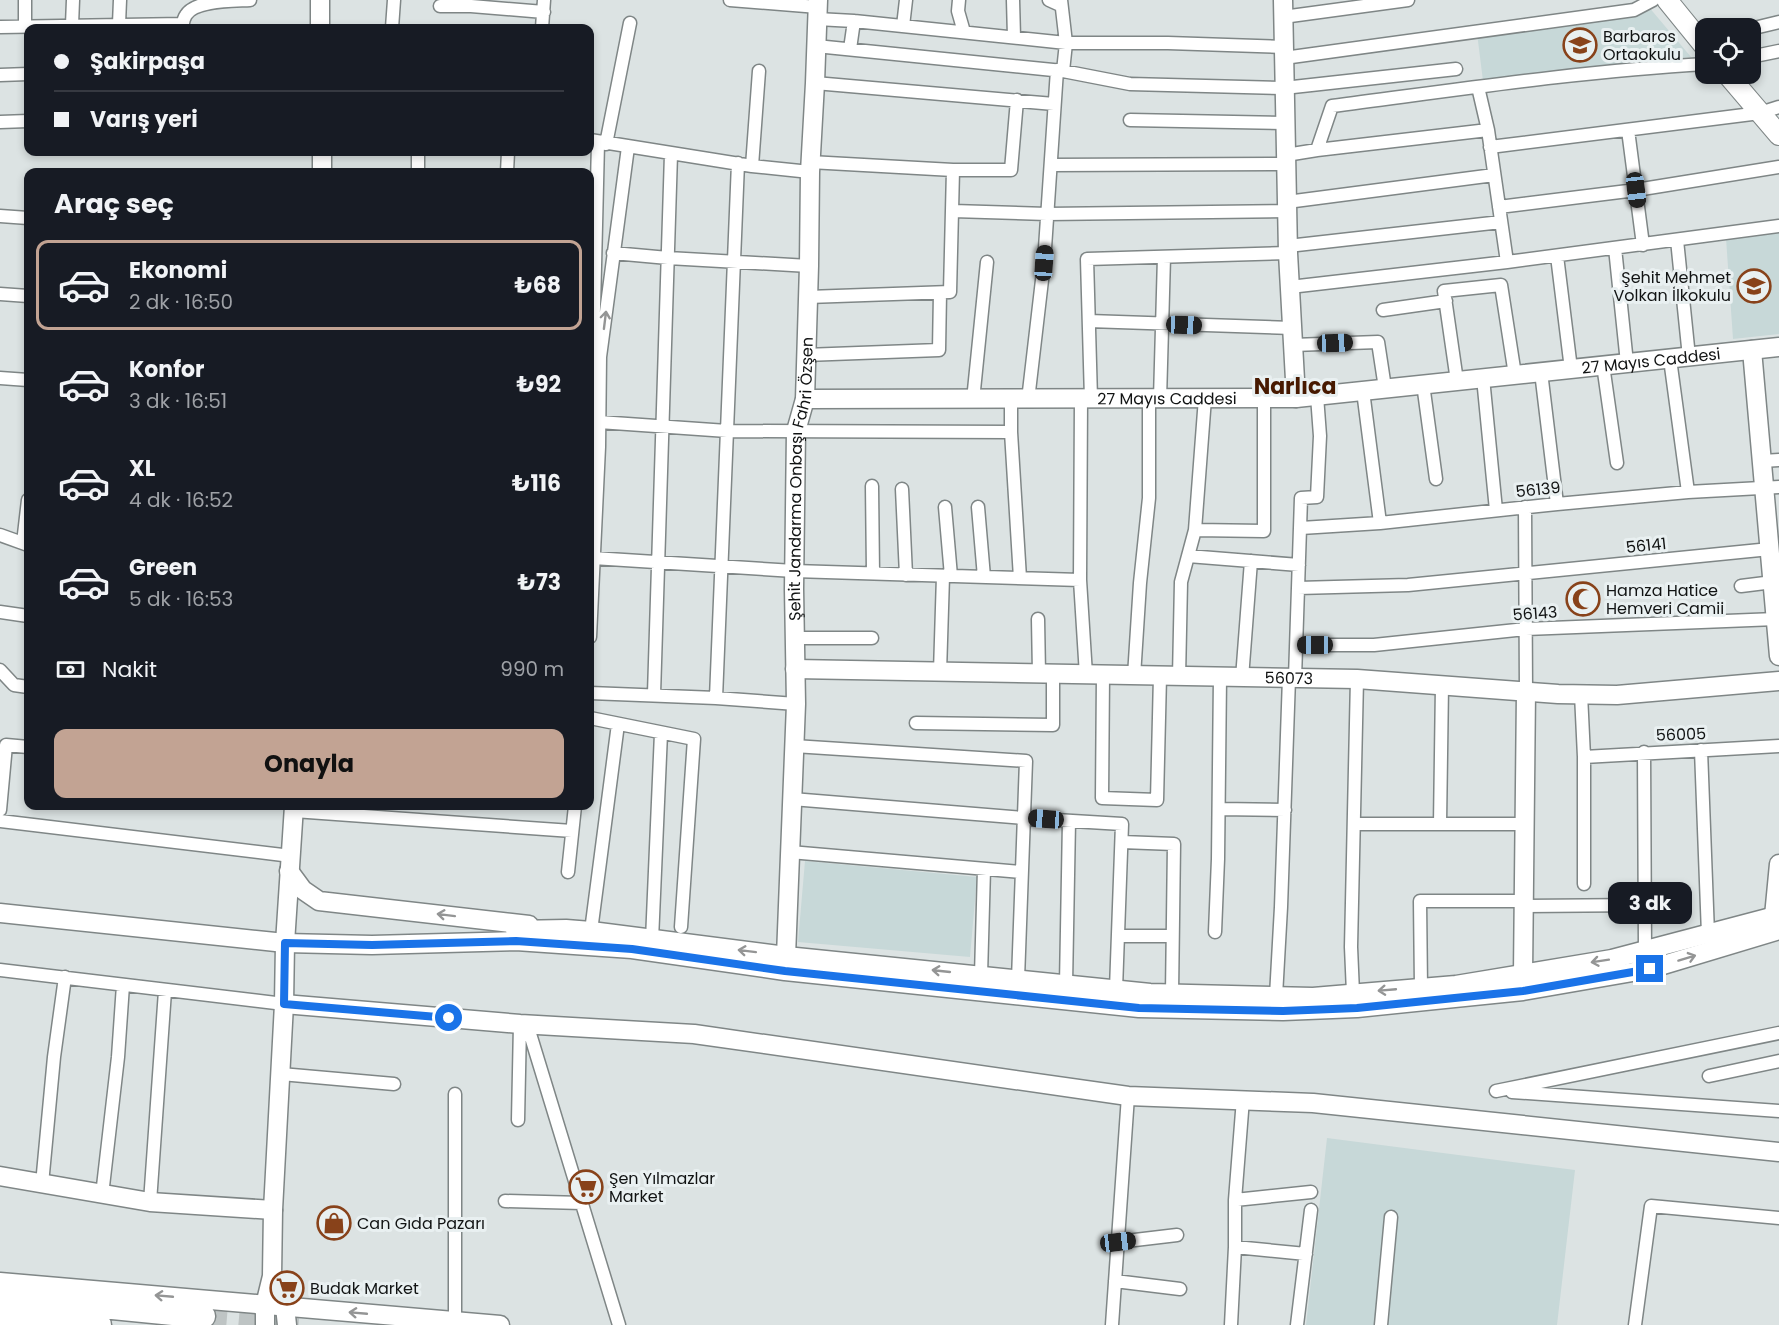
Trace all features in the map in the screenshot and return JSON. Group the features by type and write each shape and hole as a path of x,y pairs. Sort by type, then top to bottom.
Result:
{"highway":[{"path":"0,1296 203,1316"},
{"path":"0,1316 99,1325"}],"main road":[{"path":"320,0 320,24"},
{"path":"1667,0 1695,33"},
{"name":"Şehit Jandarma Onbaşı Fahri Özşen","path":"786,956 796,704 794,571 796,431 805,399 810,167 817,9"},
{"path":"1283,9 1288,249 1296,398"},
{"path":"1739,84 1770,110 1779,135"},
{"name":"27 Mayıs Caddesi","path":"805,399 1296,398 1779,347"},
{"path":"1752,350 1771,460 1773,582 1779,656"},
{"name":"56073","path":"795,669 1357,679 1581,694 1617,694 1779,681"},
{"path":"1523,974 1526,691"},
{"path":"265,1325 265,1305 272,1275 285,937 294,810"},
{"path":"290,864 303,890 319,901 591,931 786,956 1172,993 1313,997 1456,985 1612,959 1708,934 1777,920"},
{"path":"1777,920 1779,864"},
{"path":"0,902 285,937 325,934 567,929"},
{"path":"0,913 372,945 528,942 632,949 785,971 1139,1008 1283,1011 1357,1008 1523,991 1650,969 1777,920"},
{"path":"284,1004 524,1024 694,1034 1128,1096 1313,1103 1779,1152"},
{"path":"0,1176 150,1202 273,1210"},
{"path":"272,1275 286,1316"},
{"path":"0,1282 265,1305 286,1316 456,1321 500,1325"}],"street":[{"path":"25,0 25,24"},
{"path":"72,24 73,0"},
{"path":"119,24 120,0"},
{"path":"183,24 191,4 250,0"},
{"path":"392,24 394,0"},
{"path":"730,0 817,9 854,21 1066,42 1168,42 1284,52 1634,10 1653,0"},
{"path":"903,26 906,0"},
{"path":"959,0 958,11 964,32"},
{"path":"1013,0 1014,37"},
{"path":"1283,9 1408,0"},
{"path":"1020,578 1011,432 1038,320 1054,104 1066,42 1057,2"},
{"path":"440,6 472,3 544,6 542,24"},
{"path":"850,49 854,21"},
{"path":"1761,26 1779,22"},
{"path":"594,183 598,142 630,23"},
{"path":"0,27 24,27"},
{"path":"816,46 1060,71 1130,84 1284,88 1456,69"},
{"path":"1761,55 1779,51"},
{"path":"1317,150 1332,106 1478,87 1695,65"},
{"path":"752,166 759,71"},
{"path":"0,75 24,74"},
{"path":"815,83 1054,104"},
{"path":"1478,87 1488,130 1507,262"},
{"path":"598,142 752,166 1011,170 1017,100"},
{"path":"1490,147 1770,110"},
{"path":"1130,120 1285,123"},
{"path":"0,122 24,121"},
{"path":"1050,165 1286,159 1317,150 1488,130"},
{"path":"1628,130 1643,245"},
{"path":"594,447 598,422 600,357 628,147"},
{"path":"654,694 671,154"},
{"path":"716,698 738,164"},
{"path":"1499,207 1636,190 1779,167"},
{"path":"808,297 950,292 953,170"},
{"path":"953,211 1047,214 1287,207 1494,175"},
{"path":"0,216 24,218"},
{"path":"1160,676 1157,800 1102,798 1094,675 1080,580 1089,321 1088,259 1288,249 1501,222"},
{"path":"1290,286 1557,256 1779,226"},
{"path":"1677,240 1689,357"},
{"path":"1615,248 1627,363"},
{"path":"613,253 809,266"},
{"path":"1557,256 1572,369"},
{"path":"1134,676 1140,583 1149,498 1154,399 1162,324 1164,257"},
{"path":"974,400 987,262"},
{"path":"1457,381 1444,291 1502,285 1515,375"},
{"path":"805,355 939,350 940,293"},
{"path":"0,294 24,296"},
{"path":"1383,310 1446,302"},
{"path":"1089,321 1162,324 1293,337 1378,342 1384,388"},
{"path":"594,353 599,378"},
{"path":"1670,358 1688,492"},
{"path":"1603,365 1617,463"},
{"path":"1541,372 1557,504"},
{"path":"0,378 24,380"},
{"path":"1483,378 1496,510"},
{"path":"1423,384 1436,479"},
{"path":"1363,391 1380,523"},
{"path":"1276,996 1292,678 1296,645 1301,498 1317,497 1320,436 1317,396"},
{"path":"1195,530 1264,531 1264,398"},
{"path":"1179,677 1181,582 1195,530 1205,399"},
{"path":"598,422 727,431 1011,432"},
{"path":"872,486 873,573"},
{"name":"56139","path":"1300,528 1380,523 1688,492 1772,488"},
{"path":"902,489 906,574"},
{"path":"940,672 947,576 945,507"},
{"path":"978,507 984,577"},
{"path":"1525,507 1526,691"},
{"path":"0,535 24,543"},
{"name":"56141","path":"1298,588 1408,585 1773,554"},
{"path":"1188,556 1299,565"},
{"path":"594,558 794,571 1080,580"},
{"path":"1242,678 1251,561"},
{"path":"1741,586 1773,582"},
{"path":"0,612 24,615"},
{"name":"56143","path":"1296,645 1374,645 1526,629 1777,616"},
{"path":"916,723 1053,725 1038,619"},
{"path":"795,638 872,638"},
{"path":"0,670 14,685 24,686"},
{"path":"1215,932 1220,677"},
{"path":"1353,993 1351,947 1357,679"},
{"path":"1440,824 1442,685"},
{"path":"594,693 654,694 796,704"},
{"path":"1581,694 1584,757 1584,884"},
{"path":"594,719 694,739 681,927"},
{"path":"591,931 618,724"},
{"path":"652,940 661,732"},
{"path":"0,810 6,745 24,747"},
{"path":"794,746 1026,761 1018,979"},
{"name":"56005","path":"1584,757 1779,746"},
{"path":"1701,750 1708,934"},
{"path":"1644,753 1645,950"},
{"path":"792,799 1122,824 1116,989"},
{"path":"1219,809 1285,810"},
{"path":"318,810 572,831"},
{"path":"567,872 575,810"},
{"path":"0,821 290,864"},
{"path":"1066,984 1070,821"},
{"path":"1354,825 1526,824"},
{"path":"1122,842 1174,844 1172,993"},
{"path":"790,852 1021,872"},
{"path":"981,975 984,869"},
{"path":"1421,988 1420,901 1645,905"},
{"path":"1119,936 1172,936"},
{"path":"0,970 284,1004"},
{"path":"42,1184 54,1057 65,977"},
{"path":"102,1195 118,1057 123,985"},
{"path":"150,1202 165,991"},
{"path":"518,1120 524,1024"},
{"path":"524,1024 619,1325"},
{"path":"1779,1033 1496,1091 1779,1111"},
{"path":"1709,1076 1779,1061"},
{"path":"281,1074 394,1084"},
{"path":"455,1094 456,1321"},
{"path":"1112,1325 1128,1096"},
{"path":"1231,1325 1235,1200 1243,1100"},
{"path":"1235,1200 1311,1192"},
{"path":"505,1201 582,1203"},
{"path":"1635,1325 1651,1206 1779,1218"},
{"path":"1297,1325 1311,1210"},
{"path":"1381,1325 1391,1217"},
{"path":"1118,1242 1177,1235"},
{"path":"1235,1247 1306,1254"},
{"path":"1115,1281 1180,1289"}],"shaded area":[{"name":"Barbaros Ortaokulu","path":"1648,6 1691,57 1483,81 1477,33"},
{"name":"Şehit Mehmet Volkan İlkokulu","path":"1779,230 1779,334 1733,339 1726,238"},
{"path":"805,861 977,877 970,957 798,942"},
{"path":"1327,1138 1575,1170 1557,1325 1306,1325"}],"tunnel":[{"path":"203,1316 307,1325"}],"place":[{"name":"Barbaros Ortaokulu","path":"1580,45"},
{"name":"Şehit Mehmet Volkan İlkokulu","path":"1754,286"},
{"name":"Hamza Hatice Hemveri Camii","path":"1583,599"},
{"name":"Şen Yılmazlar Market","path":"586,1187"},
{"name":"Can Gıda Pazarı","path":"334,1223"},
{"name":"Budak Market","path":"287,1288"}],"district":[{"name":"Narlıca","path":"1295,386"}],"route":[{"path":"449,1018 284,1004 285,943 372,945 516,941 632,949 785,971 1139,1008 1283,1011 1357,1008 1523,991 1650,969"}]}
